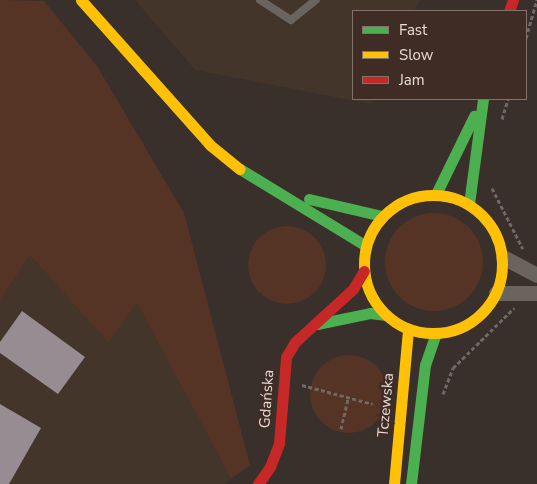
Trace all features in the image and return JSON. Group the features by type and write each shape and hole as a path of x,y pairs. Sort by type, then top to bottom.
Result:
{"main road":[{"path":"81,0 210,146 233,164 278,188 366,246"},
{"path":"436,194 483,100"},
{"path":"469,204 483,100"},
{"path":"278,188 333,207 382,216"},
{"path":"436,194 469,204 492,226 502,257 496,294 486,309 472,322 436,334 408,329 386,315 370,294 364,271 366,246 382,216 398,204 416,196 436,194"},
{"name":"Gdańska","path":"258,484 270,467 279,443 282,380 286,357 295,342 317,324 353,289 364,271"},
{"name":"Gdańska","path":"317,324 370,312 386,315"},
{"name":"Tczewska","path":"394,484 408,329"},
{"path":"411,484 425,365 436,334"}],"street":[{"path":"502,257 537,275"},
{"path":"496,294 537,293"}],"lane":[{"path":"260,0 291,20 316,0"}],"path":[{"path":"527,35 537,0"},
{"path":"500,126 508,100"},
{"path":"491,184 525,256"},
{"path":"441,402 453,368 515,306"},
{"path":"282,380 372,404"},
{"path":"341,429 348,398"}],"shaded area":[{"path":"0,0 44,1 97,66 184,213 250,465 231,479 137,303 108,342 30,255 0,300"},
{"path":"135,0 420,0 415,10 352,10 352,100 373,100 371,104 195,70"},
{"path":"434,213 453,217 469,227 479,243 483,262 479,281 469,297 453,307 434,311 415,307 399,297 389,281 385,262 389,243 399,227 415,217"},
{"path":"287,226 302,229 315,237 323,250 326,265 323,280 315,293 302,301 287,304 272,301 259,293 251,280 248,265 251,250 259,237 272,229"},
{"path":"30,255 108,341 137,303 231,479 225,484 0,484 0,300"},
{"path":"341,355 357,355 371,361 382,372 388,386 388,402 382,416 371,427 357,433 341,433 327,427 316,416 310,402 310,386 316,372 327,361"}],"building":[{"path":"22,311 85,357 58,394 0,353 0,342"},
{"path":"0,404 41,428 9,484 0,484"}],"traffic: fast":[{"path":"469,204 483,100"},
{"path":"436,194 474,116"},
{"path":"240,169 366,246"},
{"path":"309,199 382,216"},
{"path":"317,324 370,313 386,315"},
{"path":"411,484 425,365 436,333"}],"traffic: slow":[{"path":"81,0 210,145 240,169"},
{"path":"433,195 447,196 460,200 472,206 482,215 491,225 497,237 501,250 502,264 501,278 497,291 491,303 482,313 472,322 460,328 447,332 433,333 419,332 406,328 394,322 384,313 375,303 369,291 365,278 364,264 365,250 369,237 375,225 384,215 394,206 406,200 419,196 433,195"},
{"path":"394,484 408,329"}],"traffic: jam":[{"path":"509,10 513,0"},
{"path":"258,484 270,467 279,443 286,357 295,342 353,289 364,271"}]}
